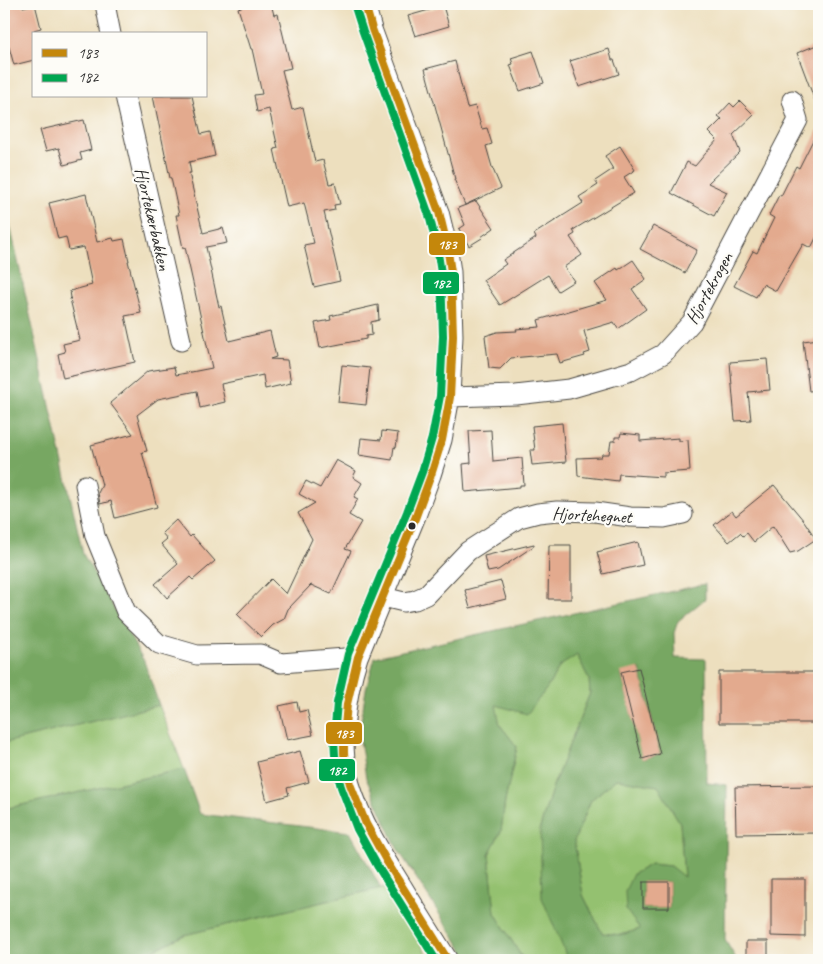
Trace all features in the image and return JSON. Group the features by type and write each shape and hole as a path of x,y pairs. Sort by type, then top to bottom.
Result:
{"street":[{"path":"105,4 111,32"},
{"path":"365,4 372,29 439,212 451,272 453,336 450,397 442,440 413,524 352,675 344,737 350,784 372,836 448,960"},
{"name":"Hjortekærbakken","path":"126,98 181,342"},
{"name":"Hjortekrogen","path":"450,397 516,395 569,389 631,371 663,354 692,322 798,120 792,100"},
{"path":"85,485 95,536 126,612 159,644 197,655 260,654 281,663 358,657"},
{"name":"Hjortehegnet","path":"383,597 404,602 415,600 426,594 468,551 519,518 538,512 576,511 630,517 664,518 683,514"}],"green space":[{"path":"4,198 83,554 144,661 159,705 4,743"},
{"path":"705,584 705,599 678,621 674,633 675,658 706,659 707,783 727,785 725,940 737,960 567,960 542,898 540,828 553,786 590,693 589,679 577,655 560,666 547,688 527,714 496,705 500,725 517,747 505,801 501,831 489,854 495,913 521,956 530,960 469,960 397,848 366,778 359,734 366,689 375,657","holes":["640,669 660,754 643,759 621,673","616,779 658,786 680,823 684,877 670,866 651,864 633,874 625,891 626,910 640,929 621,935 602,933 583,895 574,841 591,800","643,882 669,882 669,908 643,908"]},
{"path":"577,655 589,679 590,693 553,786 540,828 567,960 530,960 521,956 495,913 489,854 501,831 505,801 517,747 500,725 495,705 547,688 560,666"},
{"path":"159,705 184,769 4,809 4,743"},
{"path":"184,769 200,814 350,832 381,888 184,935 134,960 4,960 4,809"},
{"path":"616,779 659,786 680,823 684,878 670,866 651,864 633,874 640,929 621,935 602,933 583,895 574,841 591,800"},
{"path":"389,886 430,960 134,960 184,935"}],"building":[{"path":"22,4 23,7 35,4 41,28 32,32 32,60 14,65 9,47 4,48 4,7"},
{"path":"250,4 271,4 274,15 278,14 291,68 282,70 292,110 303,107 315,162 323,160 329,184 335,183 340,204 334,205 335,210 324,212 340,281 314,287 304,245 314,243 304,203 287,207 274,149 278,148 269,109 257,112 254,95 262,94 252,49 238,8"},
{"path":"443,6 449,26 415,36 408,16"},
{"path":"819,44 819,109 818,109 797,53"},
{"path":"609,49 619,74 579,87 570,61"},
{"path":"533,51 544,83 520,91 510,65 513,64 511,58"},
{"path":"455,61 467,108 475,106 482,129 487,128 492,144 486,146 501,188 465,205 454,179 425,69"},
{"path":"153,98 192,98 201,134 210,132 215,156 189,162 191,173 189,173 203,233 223,228 227,243 206,247 219,307 221,306 229,341 270,331 276,357 270,359 287,360 291,383 265,389 263,375 221,384 225,402 200,408 197,391 158,399 137,415 147,451 142,452 157,507 115,518 111,501 100,504 98,493 102,485 91,445 133,434 110,403 148,371 174,367 176,375 212,368 185,247 183,248 176,215 179,215"},
{"path":"740,101 754,115 733,135 740,152 708,183 727,192 714,216 671,193 687,162 695,166 717,140 709,132 722,119 718,116 730,103 734,107"},
{"path":"84,120 91,150 80,153 82,160 64,165 59,148 46,151 40,130"},
{"path":"819,128 819,232 811,248 803,244 776,291 763,284 756,297 734,286 753,251 757,253 774,218 769,215 796,166 799,168"},
{"path":"620,146 635,170 624,177 634,193 573,230 575,234 570,237 582,255 564,267 574,281 558,291 548,275 500,305 483,280 506,264 503,260 536,238 534,234 583,203 579,197 598,185 595,181 613,169 605,156"},
{"path":"86,194 97,242 113,238 114,241 124,239 141,313 125,316 135,362 63,378 58,354 65,352 63,344 80,340 70,299 70,291 92,285 84,247 69,250 66,237 58,239 49,203"},
{"path":"476,201 494,228 469,246 459,229 465,225 458,208"},
{"path":"653,226 697,250 685,273 640,249"},
{"path":"633,260 646,279 632,289 646,309 618,329 614,322 584,331 590,352 584,354 585,356 560,363 557,354 511,358 500,369 489,368 485,336 497,332 540,327 538,320 607,300 595,283"},
{"path":"378,305 379,320 371,322 372,335 366,336 366,339 320,348 315,323 331,320 330,316"},
{"path":"819,339 819,390 809,391 803,341"},
{"path":"767,359 770,390 748,392 751,420 735,421 730,362"},
{"path":"342,365 370,368 366,405 338,402"},
{"path":"562,423 566,462 532,465 530,450 535,450 532,426"},
{"path":"491,430 493,461 522,458 524,485 520,485 520,487 465,492 463,464 471,463 469,431"},
{"path":"382,431 398,433 392,460 359,455 361,438 381,440"},
{"path":"621,433 640,435 640,441 679,438 679,441 688,440 690,471 663,473 663,477 619,474 618,481 578,476 577,458 601,457 602,454 609,454 611,441 615,441 615,437 620,437"},
{"path":"336,460 356,471 353,477 362,483 354,497 358,499 349,515 361,522 345,549 351,551 331,594 311,585 288,609 284,619 273,625 261,637 237,614 271,579 286,594 312,539 298,513 315,503 299,494 306,481 320,488"},
{"path":"774,485 804,521 816,539 798,551 790,553 773,526 754,542 747,533 743,536 740,533 729,542 714,525 732,511 736,516"},
{"path":"176,520 190,537 192,535 215,561 193,580 190,577 167,598 155,584 178,564 161,544 167,539 162,533"},
{"path":"638,542 643,565 603,574 597,552"},
{"path":"534,544 534,546 498,570 488,572 484,556"},
{"path":"549,545 571,545 571,599 548,599"},
{"path":"501,581 506,599 470,608 465,590"},
{"path":"639,668 660,754 642,759 621,672"},
{"path":"719,672 819,672 819,723 719,723"},
{"path":"297,702 299,712 307,710 313,735 287,740 279,706"},
{"path":"300,751 309,782 287,788 289,795 267,801 257,762"},
{"path":"819,786 819,833 736,834 735,787"},
{"path":"771,879 805,879 805,937 771,936"},
{"path":"643,882 669,882 669,908 643,908"},
{"path":"746,941 768,941 768,958 746,958"}],"transit line":[{"name":"183","path":"365,4 372,29 439,212 451,272 453,336 450,397 442,440 416,516 358,657 347,704 344,753 350,784 366,824 387,862 448,960"},
{"name":"182","path":"355,7 429,215 441,273 443,336 440,396 432,438 407,512 348,654 337,703 334,737 335,755 341,787 357,829 378,867 436,960"}]}
